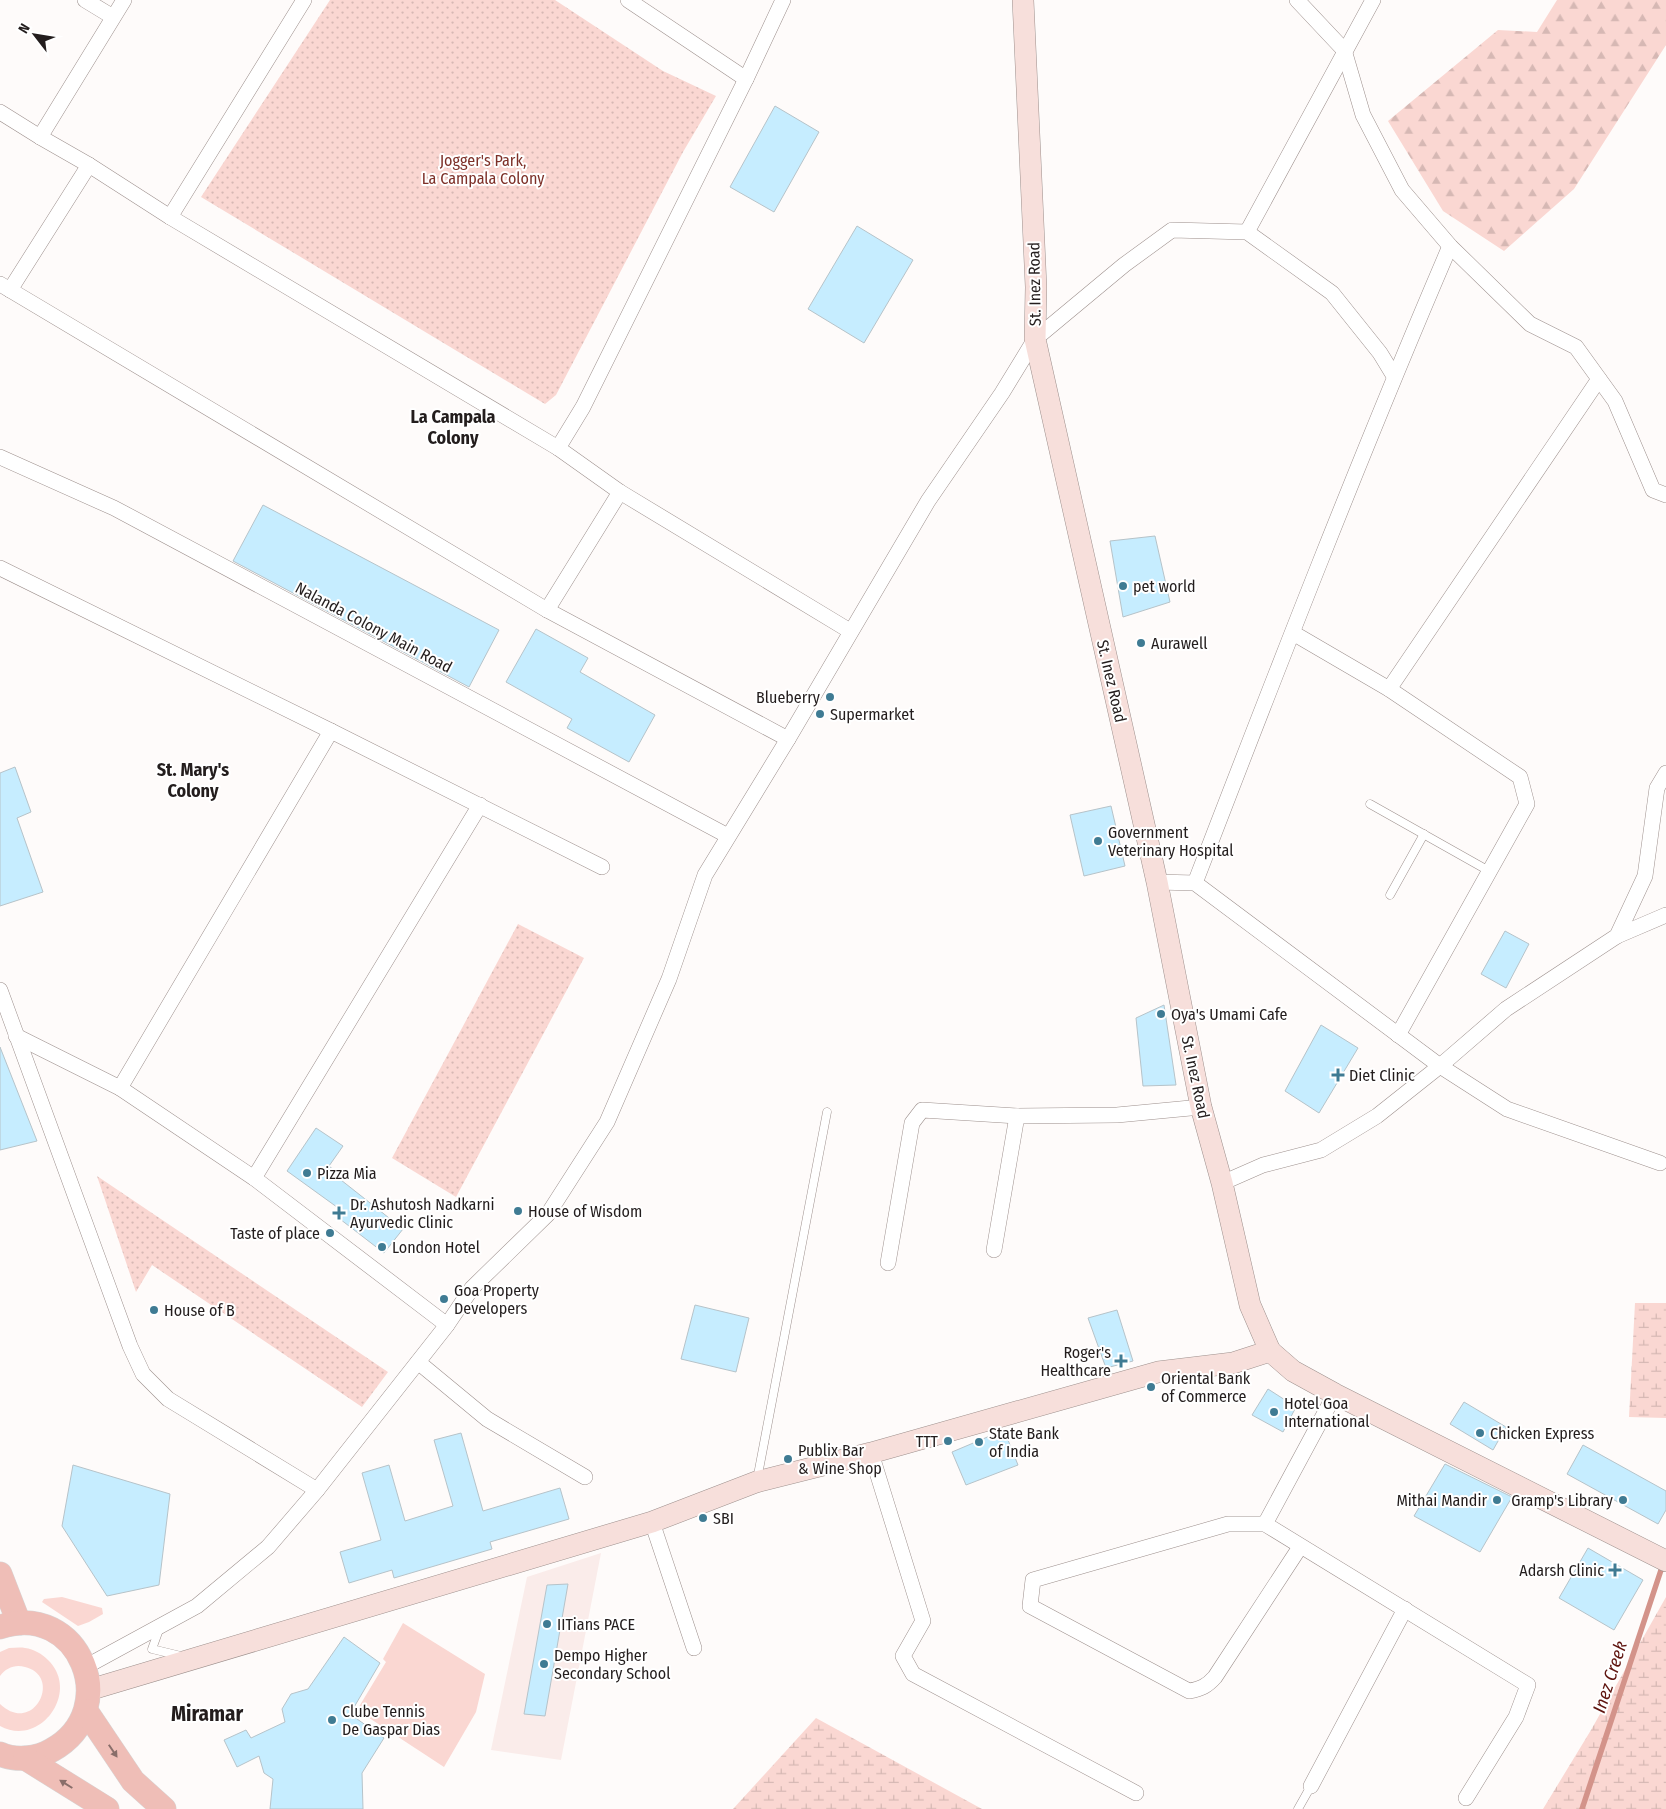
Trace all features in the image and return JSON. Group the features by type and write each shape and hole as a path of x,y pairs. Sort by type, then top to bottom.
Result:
{"main road":[{"name":"St. Inez Road","path":"1023,0 1036,287 1035,339 1157,882 1201,1107 1222,1183 1250,1305 1270,1351"},
{"path":"87,1690 652,1522 756,1482 871,1453 1158,1372 1233,1363 1270,1351 1293,1371 1335,1394 1666,1561"},
{"path":"0,1574 9,1625 30,1624 54,1631 70,1644 82,1659 87,1690 133,1781 164,1809"},
{"path":"0,1754 25,1758 45,1754 63,1744 77,1729 87,1690"},
{"path":"25,1758 107,1809"}],"street":[{"path":"85,0 112,17"},
{"path":"40,137 124,0"},
{"path":"170,217 304,0"},
{"path":"628,0 746,80"},
{"path":"558,448 583,407 746,80 783,0"},
{"path":"1297,0 1344,50 1363,115 1402,190 1450,246 1530,324 1576,347 1615,401 1653,490 1666,495"},
{"path":"1247,232 1344,50 1373,0"},
{"path":"0,112 89,165 170,217 558,448 620,492 850,630"},
{"path":"89,165 5,287 547,610 788,739"},
{"path":"87,1690 160,1626 197,1606 268,1547 317,1490 418,1362 447,1325 472,1288 548,1214 607,1122 669,979 705,875 788,739 850,630 928,501 1002,393 1035,339 1124,265 1172,230 1247,232 1332,293 1380,353 1394,376"},
{"path":"1195,883 1394,376 1450,246"},
{"path":"1389,688 1599,378"},
{"name":"Nalanda Colony Main Road","path":"0,457 114,508 728,836"},
{"path":"547,610 620,492"},
{"path":"0,568 602,867"},
{"path":"1293,632 1389,688 1520,777 1527,804 1398,1035"},
{"path":"120,1088 331,731"},
{"path":"1617,936 1644,876 1657,788 1666,773"},
{"path":"254,1178 480,805"},
{"path":"1157,882 1195,883 1440,1066 1507,1109 1660,1164"},
{"path":"1222,1183 1263,1166 1321,1150 1376,1116 1440,1066 1506,1009 1617,936 1666,914"},
{"path":"0,990 130,1346 143,1374 168,1399 317,1490"},
{"path":"16,1036 120,1088 254,1178 447,1325"},
{"path":"888,1263 912,1123 922,1110 1017,1116 1117,1115 1201,1107"},
{"path":"994,1250 1017,1116"},
{"path":"418,1362 487,1419 585,1477"},
{"path":"1265,1524 1335,1394"},
{"path":"871,1453 923,1621 903,1656 913,1674 1136,1793"},
{"path":"652,1522 694,1648"},
{"path":"1300,1547 1215,1676 1206,1686 1200,1689 1189,1691 1030,1606 1033,1580 1228,1524 1265,1524 1528,1685 1516,1717 1466,1798"},
{"path":"1311,1786 1405,1609"}],"lane":[{"path":"1370,804 1489,871"},
{"path":"1390,895 1424,834"},
{"path":"756,1482 827,1112"},
{"path":"160,1626 152,1649 195,1659"},
{"path":"1298,1809 1311,1786"}],"shaded area":[{"name":"Dempo Higher Secondary School","path":"601,1553 561,1760 491,1750 527,1577"}],"green space":[{"name":"Jogger's Park, La Campala Colony","path":"330,0 555,0 663,71 716,96 683,152 556,395 545,404 201,197"},
{"path":"1557,0 1666,0 1666,45 1574,189 1504,251 1443,211 1388,121 1498,30 1537,32"},
{"path":"518,924 584,958 456,1197 392,1158"},
{"path":"97,1176 388,1372 362,1407 152,1265 136,1292"},
{"path":"1635,1303 1666,1303 1666,1418 1629,1417"},
{"path":"62,1597 102,1608 103,1614 78,1626 42,1602 44,1599"},
{"path":"1666,1597 1666,1809 1543,1809 1591,1730"},
{"path":"403,1623 485,1674 476,1712 444,1767 357,1710 386,1662 383,1659"},
{"path":"9,1648 32,1649 38,1652 48,1660 57,1673 60,1687 58,1701 51,1713 41,1723 29,1729 15,1731 0,1726 0,1704 12,1712 24,1713 33,1709 40,1701 43,1691 42,1681 36,1672 25,1667 11,1667 0,1676 0,1652"},
{"path":"816,1718 982,1809 733,1809"}],"building":[{"path":"775,106 819,132 774,212 730,187"},
{"path":"857,226 913,260 864,343 808,309"},
{"path":"263,505 499,630 469,687 233,561"},
{"path":"1155,536 1170,602 1123,617 1110,541"},
{"path":"536,629 588,658 580,672 655,715 629,762 567,728 572,719 506,682"},
{"path":"15,767 31,812 17,818 43,892 0,906 0,773"},
{"name":"Government Veterinary Hospital","path":"1111,806 1125,866 1084,876 1070,815"},
{"path":"1505,931 1529,944 1506,988 1481,974"},
{"path":"1164,1005 1176,1085 1143,1086 1136,1018"},
{"path":"1321,1025 1358,1048 1319,1113 1285,1091"},
{"path":"0,1047 37,1141 0,1150"},
{"path":"316,1128 343,1146 329,1166 343,1178 341,1180 403,1229 384,1253 336,1216 341,1210 287,1171"},
{"path":"695,1305 749,1318 736,1372 681,1359"},
{"path":"1117,1310 1133,1361 1106,1368 1088,1318"},
{"path":"1268,1389 1296,1407 1283,1432 1252,1415"},
{"path":"1464,1402 1506,1427 1493,1450 1450,1424"},
{"path":"1004,1430 1018,1465 966,1485 952,1452"},
{"path":"461,1433 483,1511 560,1488 569,1519 490,1542 492,1549 394,1578 392,1570 349,1583 340,1552 381,1540 362,1473 389,1465 405,1521 453,1506 434,1440"},
{"path":"1583,1445 1666,1491 1666,1510 1658,1524 1567,1474"},
{"path":"1445,1464 1512,1497 1480,1552 1414,1516"},
{"path":"73,1465 170,1494 159,1585 107,1596 62,1526"},
{"path":"1588,1548 1643,1580 1614,1630 1559,1598"},
{"path":"568,1584 545,1716 524,1714 547,1585"},
{"path":"344,1637 380,1663 350,1714 384,1738 362,1773 363,1809 270,1809 273,1779 264,1773 259,1756 237,1767 224,1740 246,1730 251,1738 285,1722 282,1709 291,1694 308,1689"}],"waterway":[{"name":"Inez Creek","path":"1582,1809 1663,1564"}],"place":[{"name":"pet world","path":"1123,586"},
{"name":"Aurawell","path":"1141,643"},
{"name":"Blueberry","path":"830,697"},
{"name":"Supermarket","path":"820,714"},
{"name":"Government Veterinary Hospital","path":"1098,841"},
{"name":"Oya's Umami Cafe","path":"1161,1014"},
{"name":"Diet Clinic","path":"1338,1075"},
{"name":"Pizza Mia","path":"307,1173"},
{"name":"House of Wisdom","path":"518,1211"},
{"name":"Dr. Ashutosh Nadkarni Ayurvedic Clinic","path":"339,1213"},
{"name":"Taste of place","path":"330,1233"},
{"name":"London Hotel","path":"382,1247"},
{"name":"Goa Property Developers","path":"444,1299"},
{"name":"House of B","path":"154,1310"},
{"name":"Roger's Healthcare","path":"1121,1361"},
{"name":"Oriental Bank of Commerce","path":"1151,1387"},
{"name":"Hotel Goa International","path":"1274,1412"},
{"name":"Chicken Express","path":"1480,1433"},
{"name":"TTT","path":"948,1441"},
{"name":"State Bank of India","path":"979,1442"},
{"name":"Publix Bar & Wine Shop","path":"788,1459"},
{"name":"Mithai Mandir","path":"1497,1500"},
{"name":"Gramp's Library","path":"1623,1500"},
{"name":"SBI","path":"703,1518"},
{"name":"Adarsh Clinic","path":"1615,1570"},
{"name":"IITians PACE","path":"547,1624"},
{"name":"Dempo Higher Secondary School","path":"544,1664"},
{"name":"Clube Tennis De Gaspar Dias","path":"332,1720"}],"district":[{"name":"La Campala Colony","path":"453,427"},
{"name":"St. Mary's Colony","path":"193,780"},
{"name":"Miramar","path":"207,1714"}]}
